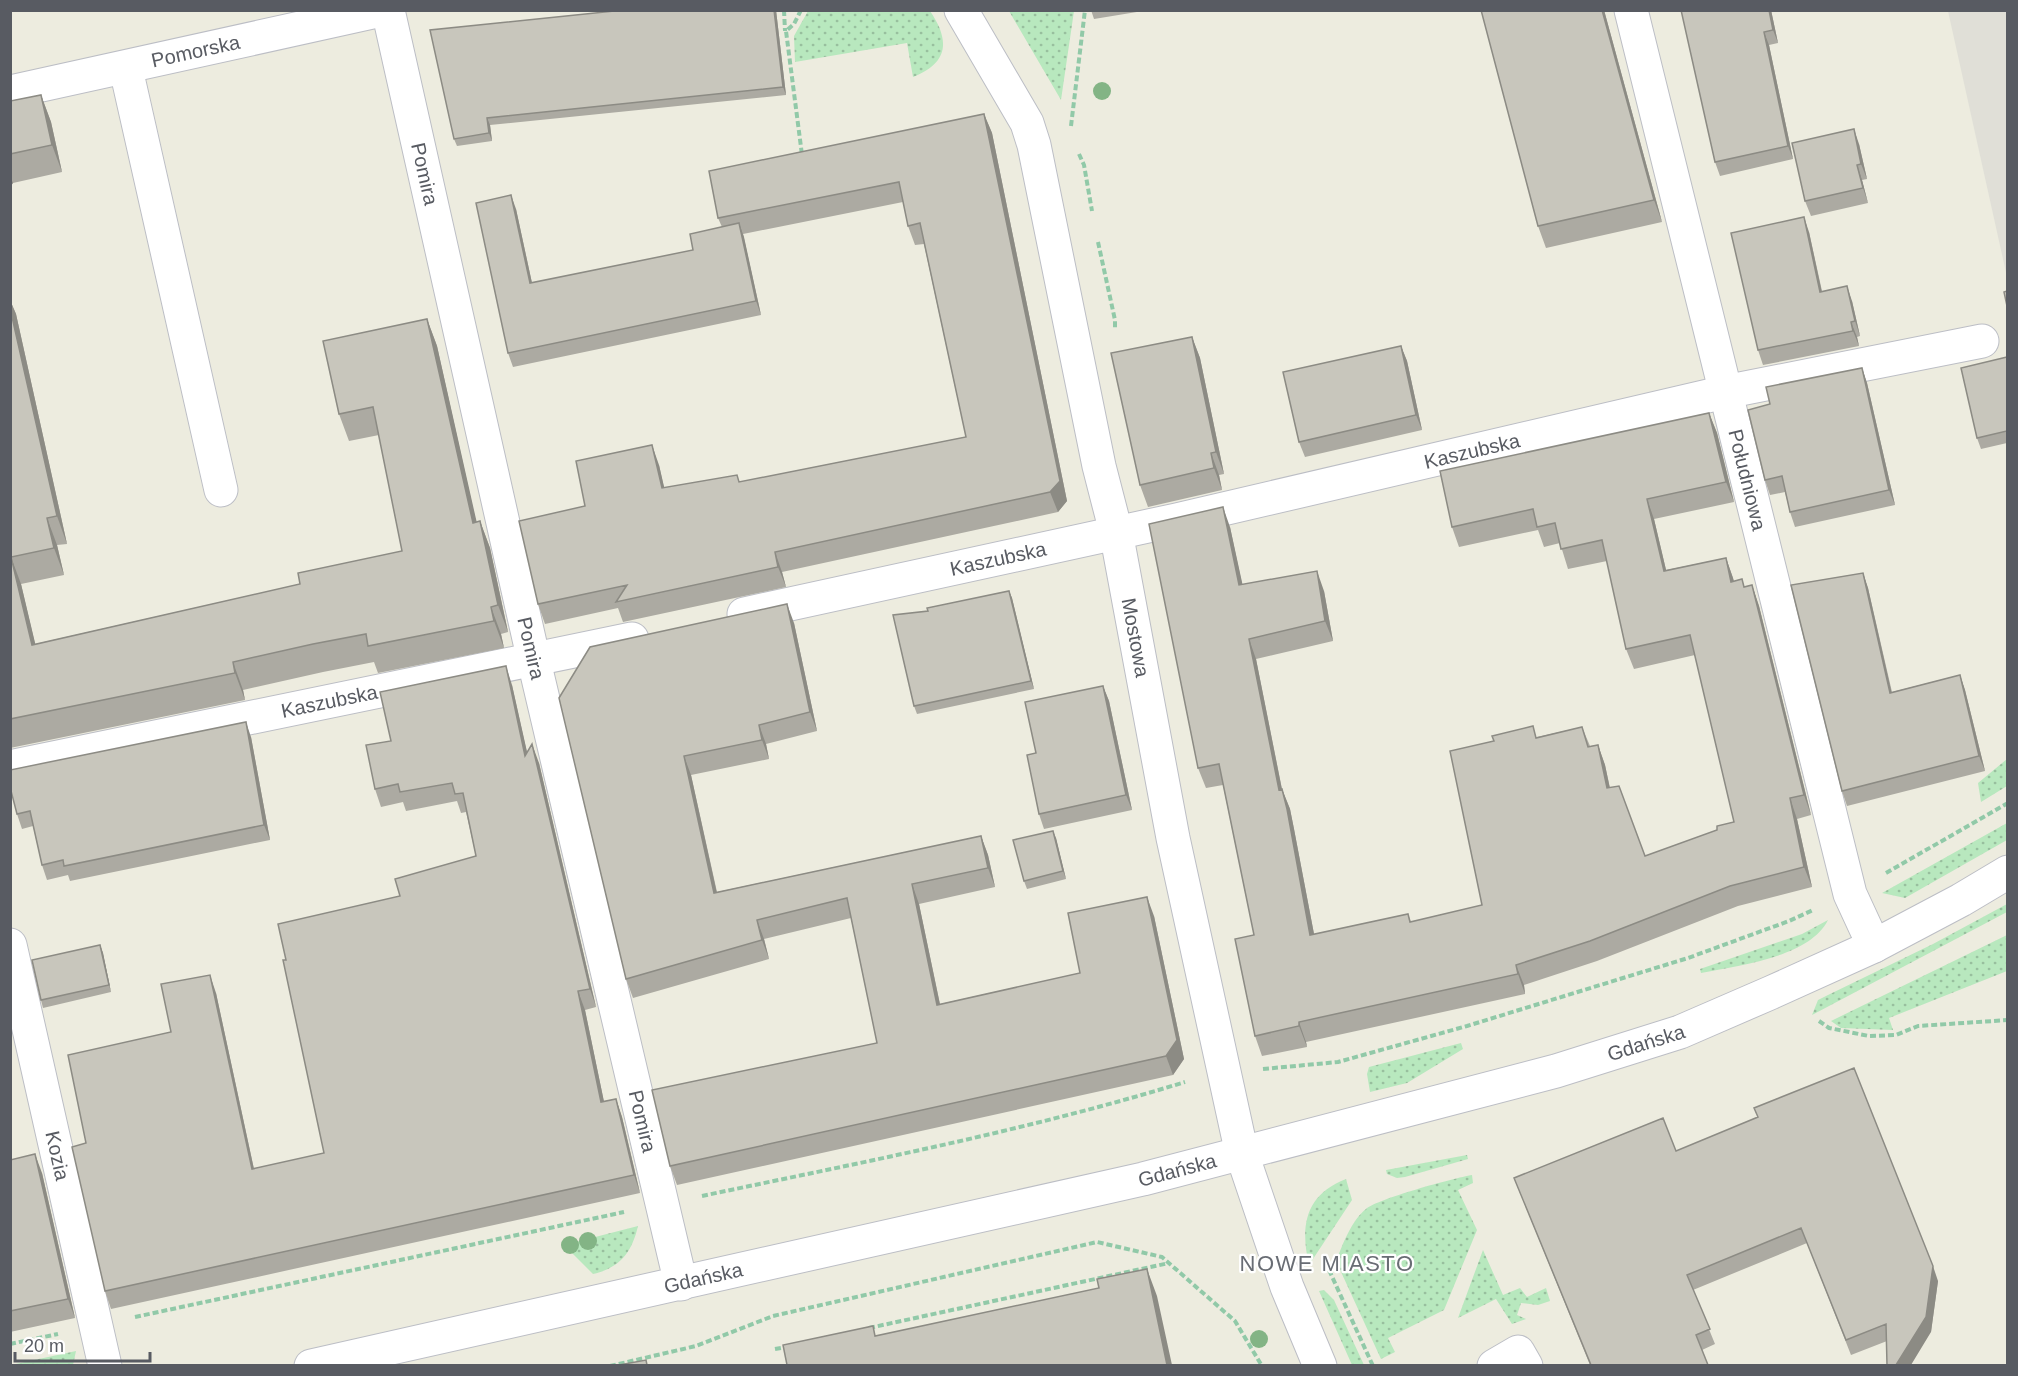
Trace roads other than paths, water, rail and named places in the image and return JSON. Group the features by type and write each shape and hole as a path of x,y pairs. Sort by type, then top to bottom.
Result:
{"street":[{"name":"Pomorska","path":"10,93 126,69 382,10"},
{"name":"Pomira","path":"388,10 534,661 664,1204 681,1284"},
{"name":"Mostowa","path":"961,10 1027,123 1036,157 1099,466 1116,532 1173,838 1242,1154 1287,1287 1320,1365"},
{"name":"Południowa","path":"1631,10 1850,894 1874,946"},
{"path":"126,69 221,490"},
{"name":"Kaszubska","path":"720,620 1725,392 1982,341"},
{"name":"Kaszubska","path":"10,766 534,661 662,633"},
{"name":"Gdańska","path":"311,1365 681,1284 1242,1154 1556,1071 1668,1035 1770,993 1874,946 1961,900 2007,872"},
{"name":"Kozia","path":"10,945 105,1365"},
{"path":"1494,1365 1518,1352 1526,1365"}],"district":[{"name":"NOWE MIASTO","path":"1327,1263"}]}
